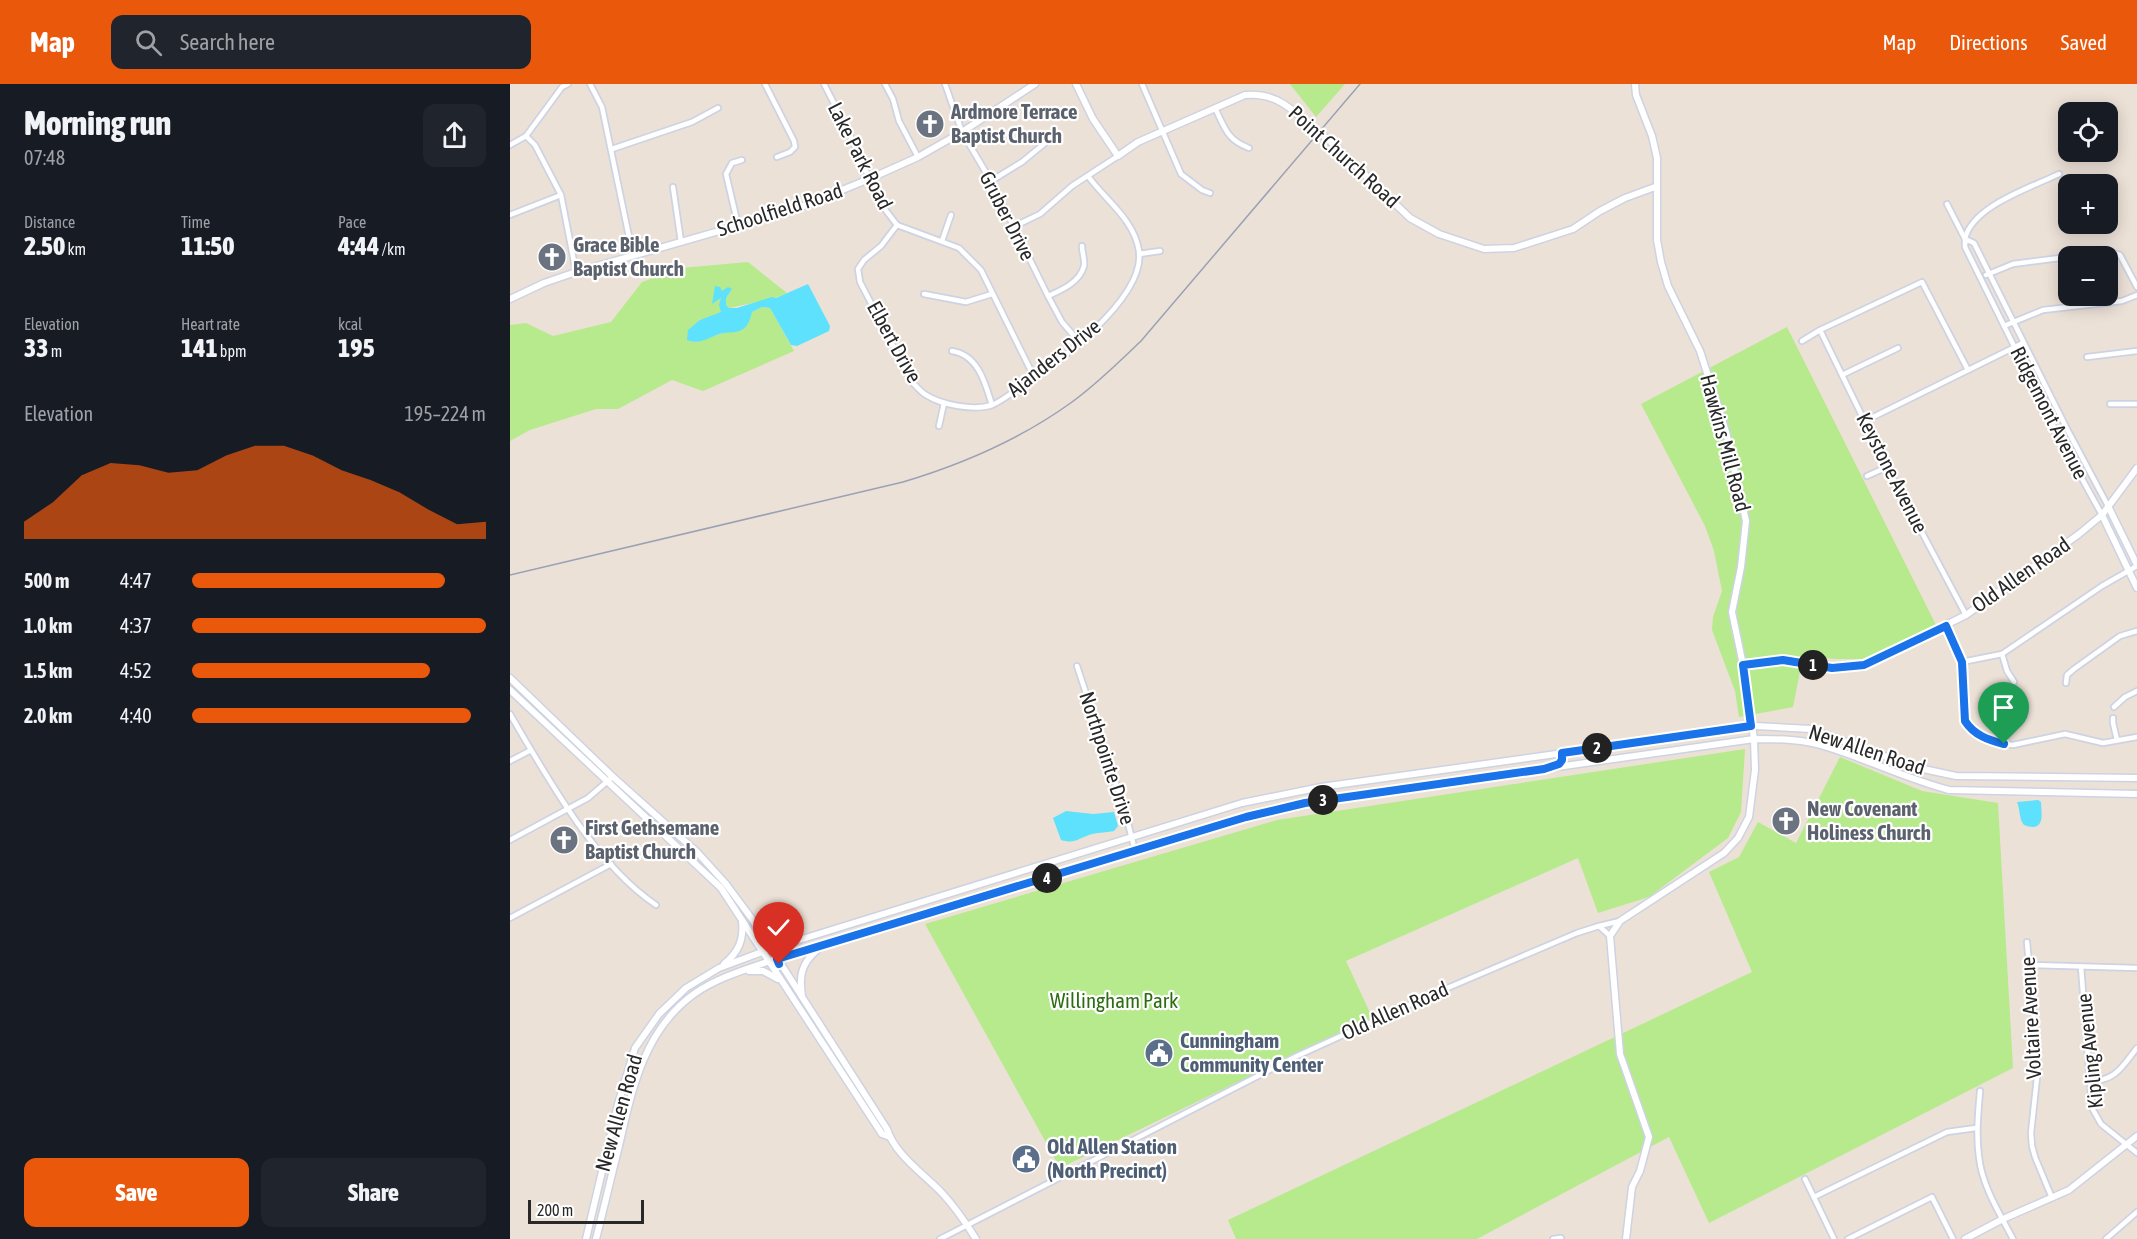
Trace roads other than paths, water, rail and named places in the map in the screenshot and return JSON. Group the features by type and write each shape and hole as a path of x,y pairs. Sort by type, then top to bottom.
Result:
{"main road":[{"name":"Schoolfield Road","path":"510,299 544,283 576,272 796,209 918,157 962,132 1035,84"},
{"path":"1076,84 1093,119 1118,156"},
{"name":"Hawkins Mill Road","path":"1610,936 1620,921 1724,853 1738,838 1749,817 1755,770 1754,739 1732,612 1741,567 1746,521 1726,432 1700,351 1668,286 1661,262 1657,240 1655,188 1657,158 1652,136 1636,95 1635,84"},
{"name":"Point Church Road","path":"1118,156 1138,142 1245,95 1264,95 1286,104 1332,143 1410,218 1438,234 1484,249 1514,248 1573,229 1625,198 1655,188"},
{"name":"Old Allen Road","path":"1743,665 1783,660 1832,668 1864,665 1946,626 1966,615 2066,544 2102,514 2136,471"},
{"name":"Ridgemont Avenue","path":"2108,506 2137,565"},
{"name":"Ridgemont Avenue","path":"2102,514 2137,588"},
{"path":"510,678 713,869 760,931 767,950"},
{"path":"510,690 721,888 803,1000 890,1137 941,1192 968,1225 976,1239"},
{"name":"New Allen Road","path":"586,1239 618,1104 636,1048 659,1014 686,988 719,968 767,950 1242,804 1321,787 1751,726 1811,729 1914,767 1956,776 2137,778"},
{"name":"New Allen Road","path":"596,1239 628,1106 643,1060 655,1035 675,1011 695,994 721,979 773,960 1246,817 1305,803 1754,739 1784,739 1825,746 1921,783 1949,790 2137,794"},
{"path":"1544,769 1559,764 1562,760 1562,753"},
{"path":"719,968 736,953 740,946 743,929 742,917"},
{"path":"760,931 770,938 792,942"},
{"path":"1610,936 1620,1054 1649,1137 1640,1171 1632,1187 1626,1239"},
{"path":"803,1000 800,982 803,965 820,947"},
{"path":"773,960 783,982 882,1134 890,1137"},
{"path":"739,972 763,971 783,982"},
{"path":"1965,1239 2003,1219 2069,1190 2137,1136"}],"street":[{"path":"510,145 526,136 562,87 568,84"},
{"path":"590,84 602,107 633,256"},
{"path":"765,84 795,147 790,152 777,157"},
{"name":"Lake Park Road","path":"824,84 881,204 897,225 959,248 972,259 981,270 1035,379"},
{"path":"885,84 918,157"},
{"name":"Gruber Drive","path":"945,84 962,132 991,181 1062,322 1080,343"},
{"path":"1142,84 1161,133 1181,174 1202,190 1210,193"},
{"path":"612,149 692,122 718,108"},
{"path":"1215,108 1229,136 1236,143 1249,148"},
{"path":"991,181 1022,162 1056,135"},
{"path":"526,136 535,145 561,195 576,272"},
{"name":"Point Church Road","path":"1013,227 1040,214 1072,186 1118,156"},
{"path":"738,225 726,174 732,163 742,160"},
{"path":"1965,239 1967,230 1985,210 2058,174"},
{"path":"1088,176 1102,195 1127,220 1135,236 1139,254 1160,251"},
{"path":"673,187 681,242"},
{"path":"510,214 561,195"},
{"name":"Ridgemont Avenue","path":"1947,204 1965,239 1965,247 2058,435 2102,514"},
{"path":"942,241 951,215"},
{"name":"Elbert Drive","path":"897,225 881,246 864,260 858,269 860,282 912,382 924,394 944,403"},
{"name":"Ridgemont Avenue","path":"1965,239 1974,243 2108,506"},
{"path":"1048,296 1062,290 1077,279 1084,266 1082,246"},
{"name":"Ajanders Drive","path":"944,403 965,407 992,405 1035,379 1103,322 1129,290 1136,274 1139,254"},
{"path":"2118,254 2137,287"},
{"path":"1981,278 2013,264 2058,258"},
{"path":"1802,341 1820,330 1922,282 1968,370"},
{"path":"924,294 966,302 992,294"},
{"path":"2004,326 2043,310 2122,301 2137,295"},
{"name":"Keystone Avenue","path":"1820,330 1887,466 1966,615"},
{"path":"1865,421 2023,343"},
{"path":"1842,375 1898,348"},
{"path":"952,351 961,352 975,363 985,382 992,405"},
{"path":"2087,357 2137,351"},
{"path":"939,426 944,403"},
{"path":"2110,404 2137,404"},
{"path":"1868,476 1887,466"},
{"path":"1962,662 2001,654 2137,565"},
{"path":"1946,626 1962,662 1965,721 1970,729 1993,741 2013,745 2065,734 2103,743 2137,737"},
{"path":"2066,684 2067,675 2074,669 2120,636 2137,631"},
{"path":"2001,654 2014,682"},
{"name":"Northpointe Drive","path":"1077,666 1135,851"},
{"path":"2114,707 2125,697 2137,691"},
{"path":"510,714 568,810 611,864 639,894 656,905"},
{"path":"2113,718 2117,740"},
{"path":"510,761 531,750"},
{"path":"510,840 588,798 612,776"},
{"path":"510,918 611,864"},
{"name":"Old Allen Road","path":"940,1239 1338,1036 1564,938 1620,921"},
{"path":"1599,926 1610,936"},
{"name":"Voltaire Avenue","path":"2027,942 2038,1068 2031,1133 2032,1146 2052,1198"},
{"path":"2030,965 2137,968"},
{"name":"Kipling Avenue","path":"2081,967 2092,1108 2096,1118 2137,1153"},
{"path":"2091,1081 2102,1081 2117,1073 2137,1048"},
{"path":"1980,1091 1976,1128 1981,1168 1986,1185 2013,1239"},
{"path":"1814,1197 1947,1132 1976,1128"},
{"path":"1805,1179 1834,1239"},
{"path":"1848,1239 1932,1197 1953,1239"},
{"path":"2106,1239 2137,1212"},
{"path":"1553,1239 1561,1238"}],"water":[{"path":"808,284 830,326 829,331 797,346 791,345 770,308 762,307 752,312 747,326 742,330 719,334 697,342 687,340 688,330 700,320 721,312 719,305 721,298 712,304 715,286 720,287 722,291 728,287 732,289 726,298 726,305 729,308 737,308 772,297 776,298"},
{"path":"2038,800 2041,802 2041,821 2033,827 2024,825 2017,802"},
{"path":"1066,811 1093,814 1114,812 1118,826 1114,831 1092,834 1076,840 1061,840 1053,818"}],"railway":[{"path":"510,575 903,482 969,459 1033,428 1081,395 1141,341 1360,84"}],"place":[{"name":"Ardmore Terrace Baptist Church","path":"930,124"},
{"name":"Grace Bible Baptist Church","path":"552,257"},
{"name":"New Covenant Holiness Church","path":"1786,821"},
{"name":"First Gethsemane Baptist Church","path":"564,840"},
{"name":"Cunningham Community Center","path":"1159,1053"},
{"name":"Old Allen Station (North Precinct)","path":"1026,1159"}],"park label":[{"name":"Willingham Park","path":"1114,1001"}]}
